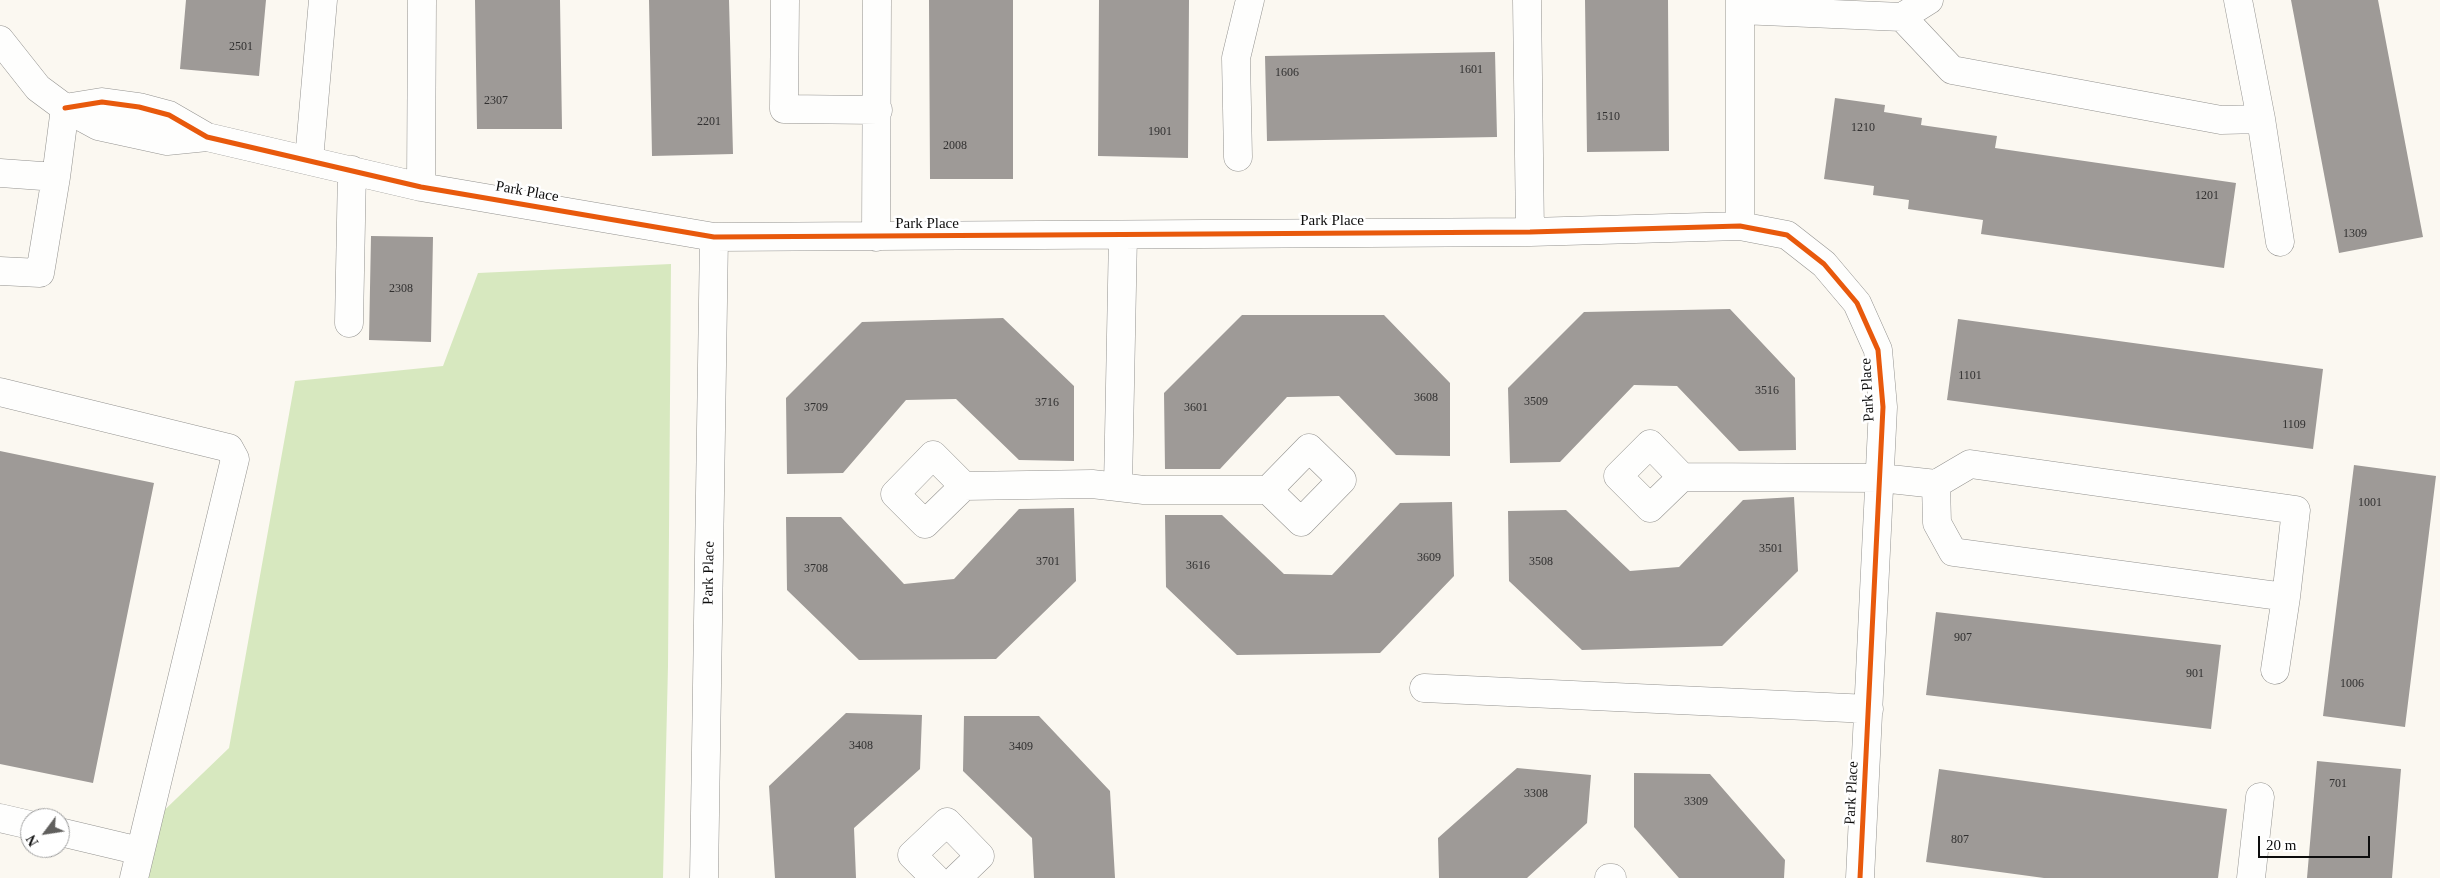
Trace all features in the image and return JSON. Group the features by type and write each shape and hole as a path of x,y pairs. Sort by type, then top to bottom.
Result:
{"street":[{"path":"309,160 323,0"},
{"path":"421,187 422,0"},
{"path":"785,0 784,109 878,110"},
{"path":"876,237 877,0"},
{"path":"1238,157 1236,58 1250,0"},
{"path":"1527,0 1530,232"},
{"path":"1740,226 1740,5 1902,17 1928,0"},
{"path":"2238,0 2261,119 2280,242"},
{"path":"1902,17 1952,70 2221,120 2261,119"},
{"name":"Park Place","path":"0,40 38,88 64,108 98,126 167,141 207,137 421,187 714,237 1530,232 1740,226 1787,235 1824,264 1857,303 1878,350 1883,407 1881,478 1860,878"},
{"path":"0,271 40,273 56,177 64,108"},
{"path":"349,323 352,170"},
{"path":"0,173 56,177"},
{"path":"1118,486 1123,235"},
{"name":"Park Place","path":"704,878 714,237"},
{"path":"0,392 229,448 235,459 134,878"},
{"path":"1682,477 1881,478 1936,484 1970,464 2296,510 2275,670"},
{"path":"964,486 1092,484 1144,490 1268,490"},
{"path":"1936,484 1937,522 1953,552 2286,597"},
{"path":"1424,688 1869,709"},
{"path":"2251,878 2260,797"},
{"path":"0,818 20,823"},
{"path":"935,878 912,855 946,822 980,856 957,878"},
{"path":"70,834 140,851"}],"green space":[{"path":"671,264 668,666 663,878 137,878 150,824 229,748 295,381 443,366 478,273"}],"building":[{"path":"186,0 266,0 259,76 180,69"},
{"path":"475,0 560,0 562,129 477,129"},
{"path":"649,0 729,0 733,154 652,156"},
{"path":"929,0 1013,0 1013,179 930,179"},
{"path":"1099,0 1189,0 1188,158 1098,156"},
{"path":"1585,0 1668,0 1669,151 1587,152"},
{"path":"2291,0 2378,0 2423,237 2339,253"},
{"path":"1495,52 1497,137 1267,141 1265,56"},
{"path":"1835,98 1885,105 1884,112 1922,118 1921,125 1997,136 1995,148 2236,183 2224,268 1981,234 1983,220 1908,209 1909,200 1873,195 1874,186 1824,179"},
{"path":"371,236 433,237 431,342 369,340"},
{"path":"1730,309 1795,378 1796,450 1739,451 1677,386 1634,385 1560,462 1510,463 1508,388 1584,312"},
{"path":"1242,315 1384,315 1450,383 1450,456 1396,455 1339,396 1287,397 1220,469 1165,469 1164,393"},
{"path":"1003,318 1074,386 1074,461 1019,460 956,399 906,400 843,473 787,474 786,398 862,322"},
{"path":"1958,319 2323,369 2313,449 1947,400"},
{"path":"0,451 154,483 93,783 0,764"},
{"path":"2354,465 2436,476 2405,727 2323,716"},
{"path":"1794,497 1798,571 1722,646 1582,650 1509,581 1508,511 1566,510 1630,571 1679,567 1743,500"},
{"path":"1452,502 1454,576 1380,653 1237,655 1166,587 1165,515 1222,515 1284,574 1332,575 1400,503"},
{"path":"1074,508 1076,581 996,659 859,660 787,590 786,517 841,517 904,584 954,579 1019,509"},
{"path":"1936,612 2221,645 2211,729 1926,695"},
{"path":"846,713 922,715 920,769 854,828 856,878 775,878 769,786"},
{"path":"964,716 1039,716 1110,791 1115,878 1034,878 1032,838 963,771"},
{"path":"2317,761 2401,769 2392,878 2307,878"},
{"path":"1517,768 1591,775 1587,823 1527,878 1439,878 1438,838"},
{"path":"1939,769 2227,809 2218,878 2044,878 1926,862"},
{"path":"1634,773 1710,774 1785,860 1784,878 1679,878 1634,827"}],"cycle path":[{"path":"65,108 102,102 139,107 169,115 207,137 421,187 714,237 1530,232 1740,226 1787,235 1824,264 1857,303 1878,350 1883,407 1860,878"}]}
